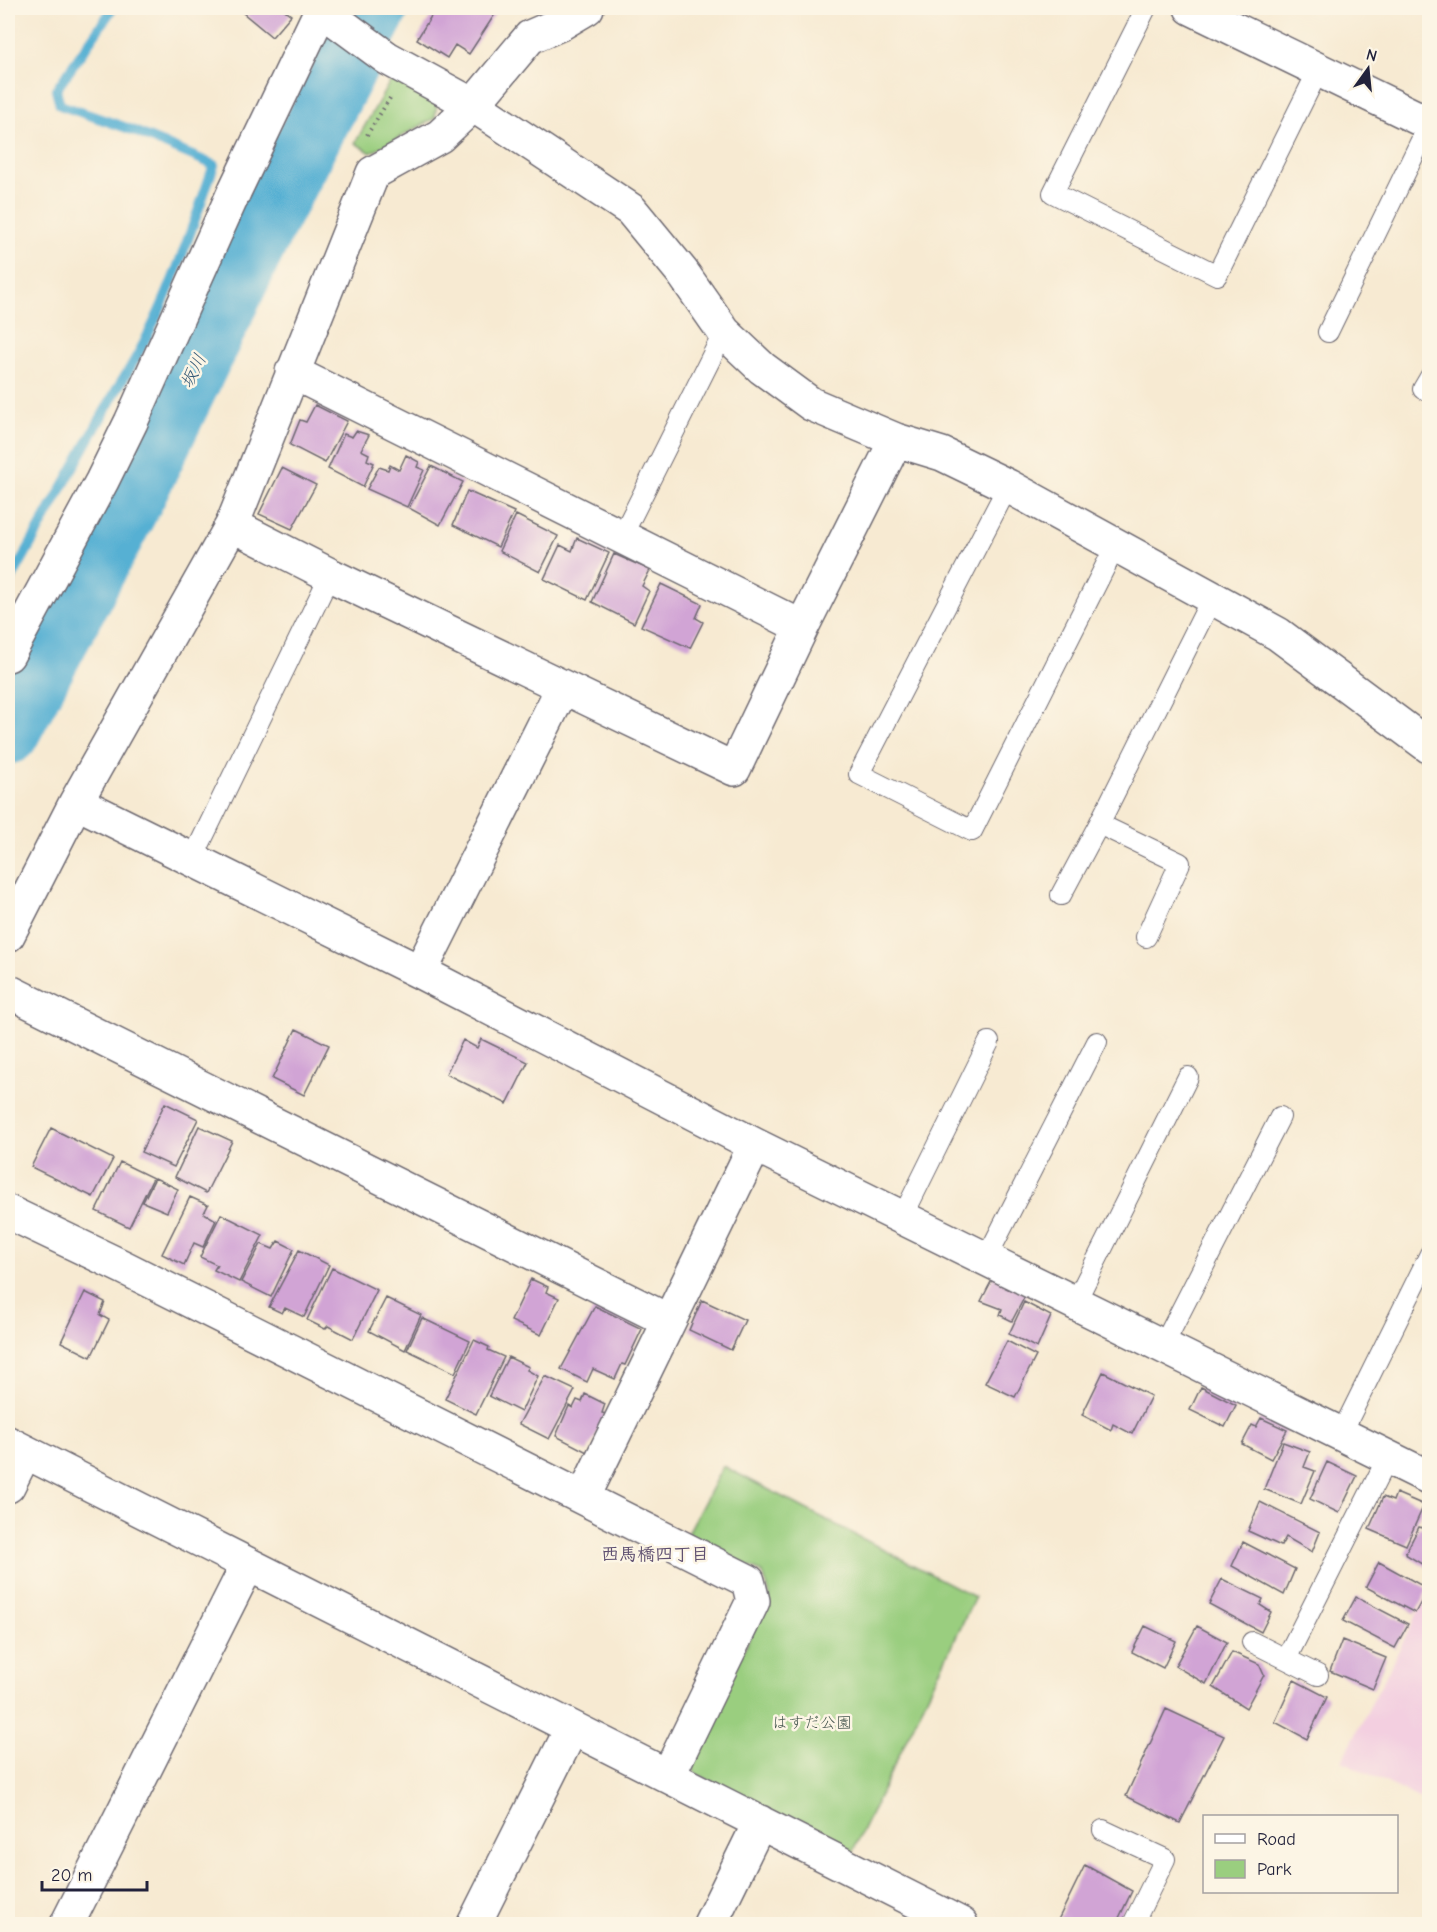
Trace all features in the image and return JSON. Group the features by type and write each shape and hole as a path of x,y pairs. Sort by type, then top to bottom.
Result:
{"street":[{"path":"8,935 76,802 232,525 373,173 440,136 473,105 530,37 560,24 586,8"},
{"path":"1191,8 1429,124"},
{"path":"8,655 132,423 236,190 323,10 387,58 473,105 631,210 682,272 724,332 762,368 811,404 896,440 942,454 1008,486 1278,634 1430,747"},
{"path":"292,372 802,627"},
{"path":"232,525 330,575 734,769 896,440"},
{"path":"420,972 563,687"},
{"path":"76,802 420,972 755,1145 1430,1478"},
{"path":"8,991 669,1321"},
{"path":"583,1498 755,1145"},
{"path":"8,1212 748,1581 753,1600 668,1776"},
{"path":"8,1486 16,1447 961,1924"},
{"path":"67,1924 248,1564"},
{"path":"474,1924 572,1728"},
{"path":"710,1924 759,1822"}],"lane":[{"path":"1146,8 1053,193 1217,275 1318,71"},
{"path":"1328,332 1429,124"},
{"path":"622,536 724,332"},
{"path":"1008,486 859,774 972,831 1116,545"},
{"path":"193,858 330,575"},
{"path":"1061,895 1212,598"},
{"path":"1099,824 1180,863 1146,937"},
{"path":"986,1259 1097,1041"},
{"path":"903,1218 989,1042"},
{"path":"1075,1303 1188,1077"},
{"path":"1163,1346 1280,1117"},
{"path":"1341,1434 1430,1254"},
{"path":"1286,1659 1388,1457"},
{"path":"1252,1642 1318,1675"},
{"path":"1103,1830 1165,1859 1133,1924"}],"shaded area":[{"path":"1429,1591 1429,1803 1342,1761"}],"green space":[{"path":"392,78 437,103 435,118 371,153 355,143"},
{"name":"はすだ公園","path":"723,1466 975,1597 851,1855 695,1773 690,1760 770,1596 763,1573 687,1535"}],"building":[{"path":"237,8 282,8 291,15 272,37"},
{"path":"436,8 491,8 497,11 469,54 455,45 447,58 417,39"},
{"path":"315,405 347,421 325,463 290,445 300,420 306,422"},
{"path":"356,431 369,435 361,450 369,454 367,460 374,463 363,487 328,469 344,434 352,437"},
{"path":"406,455 419,462 417,467 424,470 407,507 367,489 379,467 388,470 390,465 399,470"},
{"path":"431,466 463,482 440,525 409,508"},
{"path":"282,468 316,485 292,529 259,514"},
{"path":"467,491 514,512 498,547 453,525"},
{"path":"516,515 558,536 540,572 499,551"},
{"path":"577,538 609,553 587,600 544,579 560,545 572,551"},
{"path":"614,554 650,570 642,586 649,591 634,623 592,602"},
{"path":"661,584 702,604 696,618 703,622 690,648 641,626"},
{"path":"296,1029 329,1045 304,1095 272,1079"},
{"path":"481,1039 528,1062 507,1104 446,1074 463,1040 477,1048"},
{"path":"165,1103 198,1119 174,1167 141,1152"},
{"path":"199,1126 232,1141 206,1193 175,1177"},
{"path":"51,1128 113,1159 93,1197 31,1167"},
{"path":"120,1162 153,1178 129,1227 96,1211"},
{"path":"155,1178 178,1189 167,1212 143,1202"},
{"path":"190,1197 208,1205 204,1213 216,1220 203,1247 194,1243 184,1265 162,1254"},
{"path":"221,1214 263,1235 239,1282 214,1270 217,1265 200,1257"},
{"path":"278,1241 294,1249 271,1297 241,1282 261,1244 273,1249"},
{"path":"299,1250 329,1265 304,1317 285,1308 282,1313 269,1307"},
{"path":"332,1268 377,1290 353,1339 328,1326 325,1329 307,1320"},
{"path":"994,1276 1026,1294 1012,1321 1000,1315 1002,1309 981,1301"},
{"path":"531,1279 548,1287 546,1292 559,1298 541,1335 511,1321"},
{"path":"85,1292 105,1302 100,1315 109,1320 91,1357 61,1342"},
{"path":"386,1298 421,1315 405,1350 369,1331"},
{"path":"702,1300 745,1320 731,1350 689,1330"},
{"path":"1024,1302 1051,1316 1037,1348 1009,1334"},
{"path":"595,1306 642,1329 625,1365 622,1364 615,1379 593,1369 587,1382 561,1369"},
{"path":"422,1318 470,1341 455,1373 407,1350"},
{"path":"474,1340 504,1357 476,1414 445,1399"},
{"path":"1007,1341 1036,1356 1015,1397 985,1383"},
{"path":"508,1357 529,1367 527,1370 538,1376 521,1412 489,1396"},
{"path":"1103,1372 1151,1396 1132,1434 1113,1424 1111,1430 1082,1415"},
{"path":"545,1376 575,1390 549,1439 519,1424"},
{"path":"1201,1387 1236,1405 1225,1427 1190,1410"},
{"path":"585,1394 605,1404 602,1413 606,1414 587,1452 556,1436 569,1406 573,1408 577,1400 582,1402"},
{"path":"1261,1418 1287,1430 1271,1459 1242,1444 1252,1425 1256,1427"},
{"path":"1283,1442 1310,1452 1304,1467 1315,1471 1301,1504 1264,1489"},
{"path":"1327,1462 1357,1476 1339,1513 1310,1499"},
{"path":"1396,1493 1424,1505 1406,1545 1369,1529 1383,1497 1393,1501"},
{"path":"1260,1502 1320,1532 1312,1552 1286,1537 1281,1546 1248,1531"},
{"path":"1419,1527 1430,1530 1430,1569 1405,1554"},
{"path":"1243,1542 1295,1569 1284,1595 1232,1566"},
{"path":"1379,1562 1428,1589 1415,1613 1366,1587"},
{"path":"1222,1579 1263,1599 1260,1605 1271,1612 1261,1632 1209,1604"},
{"path":"1356,1597 1408,1624 1395,1648 1343,1621"},
{"path":"1145,1626 1176,1641 1163,1668 1132,1652"},
{"path":"1197,1626 1227,1642 1206,1684 1175,1666"},
{"path":"1342,1640 1386,1658 1373,1689 1330,1671"},
{"path":"1232,1652 1259,1664 1264,1675 1246,1708 1213,1687"},
{"path":"1294,1680 1327,1697 1307,1739 1275,1722"},
{"path":"1166,1709 1224,1736 1180,1823 1126,1796"},
{"path":"1085,1865 1132,1891 1116,1924 1056,1924"}],"waterway":[{"path":"8,585 147,336 172,280 214,165 127,128 60,105 56,90 113,8"},
{"name":"坂川","path":"8,733 135,493 264,225 377,8"}],"district":[{"name":"西馬橋四丁目","path":"655,1554"}]}
